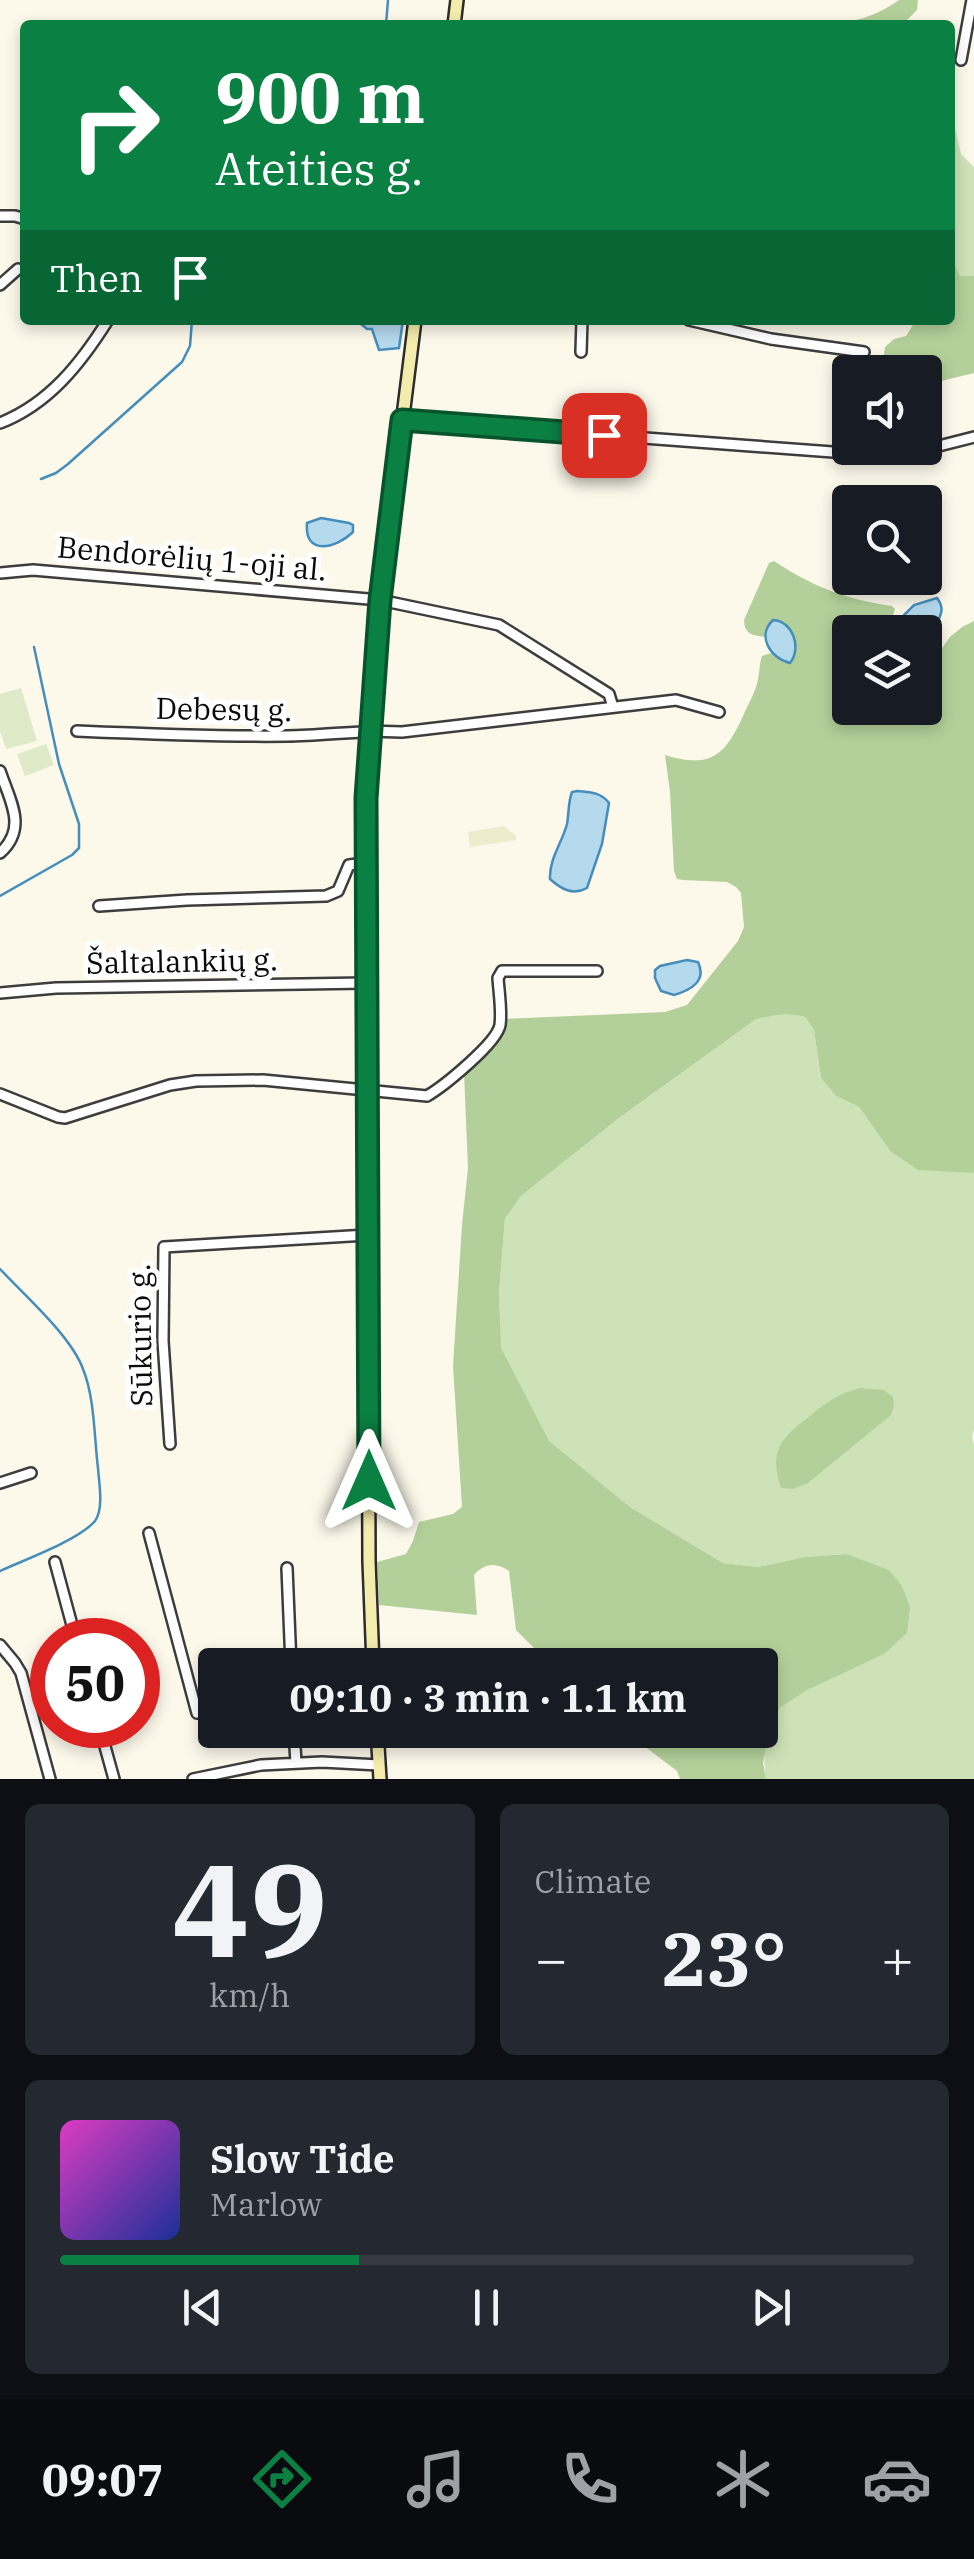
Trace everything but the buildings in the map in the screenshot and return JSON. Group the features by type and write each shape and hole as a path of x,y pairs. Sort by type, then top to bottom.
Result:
{"main road":[{"path":"372,1648 366,1089 370,730 380,600 414,325"},
{"path":"378,1748 380,1779"}],"street":[{"path":"961,60 972,0"},
{"path":"0,284 18,269"},
{"path":"0,423 42,400 84,358 105,325"},
{"path":"582,325 582,352"},
{"path":"711,325 771,339 864,352"},
{"path":"402,420 887,456 974,437"},
{"name":"Bendorėlių 1-oji al.","path":"0,573 33,570 380,600 499,625 610,694 614,706"},
{"name":"Debesų g.","path":"77,732 286,736 343,735 370,730 402,732 676,700 719,712"},
{"path":"0,771 16,825 12,840 0,853"},
{"path":"100,906 326,896 338,891 349,864 366,863"},
{"path":"0,1094 65,1118 170,1084 196,1081 262,1080 423,1097 453,1077 500,1030 498,978 502,971 597,971"},
{"name":"Šaltalankių g.","path":"0,994 56,988 366,983"},
{"name":"Sūkurio g.","path":"170,1444 163,1340 164,1247 367,1235"},
{"path":"0,1483 31,1472"},
{"path":"148,1533 198,1713"},
{"path":"55,1562 70,1618"},
{"path":"287,1568 290,1648"},
{"path":"0,1644 21,1674 50,1779"},
{"path":"106,1748 114,1779"},
{"path":"295,1748 296,1763"},
{"path":"193,1779 236,1768 296,1763 379,1764"}],"shaded area":[{"path":"504,826 516,840 470,847 468,832"}],"green space":[{"path":"899,0 918,0 917,10 907,20 854,20"},
{"path":"955,128 961,154 974,167 974,276 960,276 955,265"},
{"path":"955,265 960,276 974,276 974,373 942,381 942,355 884,355 885,347 906,336 913,325 955,325"},
{"path":"774,561 832,595 895,609 893,615 832,615 832,725 942,725 942,648 950,637 974,621 974,1173 918,1170 890,1151 859,1107 836,1096 821,1078 814,1030 805,1017 780,1014 755,1020 619,1118 521,1196 505,1218 499,1293 501,1348 549,1441 630,1507 723,1563 758,1567 805,1557 846,1554 889,1570 902,1586 910,1607 907,1633 884,1654 809,1689 778,1710 778,1648 534,1648 516,1630 509,1571 504,1568 486,1566 474,1575 477,1615 379,1605 377,1562 406,1554 419,1522 453,1514 462,1507 453,1366 468,1168 464,1073 502,1033 503,1019 665,1012 687,1005 738,941 744,927 741,893 736,887 727,882 677,879 665,755 694,760 714,756 730,741 756,689 762,656 771,653 790,663 765,632 766,637 753,635 745,625 769,563"},
{"path":"21,688 37,741 6,749 0,731 0,694"},
{"path":"46,744 54,765 25,776 17,754"},
{"path":"774,1014 805,1017 814,1030 821,1078 836,1096 859,1107 890,1151 948,1170 974,1173 974,1779 766,1779 765,1748 778,1748 778,1710 809,1689 846,1554 805,1557 758,1567 723,1563 630,1507 548,1441 500,1348 499,1293 505,1218 511,1208 619,1118 755,1020"},
{"path":"860,1388 884,1390 893,1397 891,1415 808,1483 793,1489 781,1488 776,1463 785,1438 829,1402"},
{"path":"647,1748 766,1748 766,1779 680,1779 677,1771"}],"water":[{"path":"362,325 402,325 399,348 379,350 372,329"},
{"path":"321,518 349,523 353,532 331,545 316,545 307,534 307,523"},
{"path":"937,598 942,610 940,615 904,615 914,605"},
{"path":"773,620 786,625 794,636 794,657 790,663 777,657 768,646 766,633"},
{"path":"572,792 599,795 609,803 602,844 587,888 572,891 550,879 550,872 567,824"},
{"path":"687,960 698,962 700,974 696,984 674,995 661,991 655,970"}],"waterway":[{"path":"386,20 388,0"},
{"path":"41,479 68,464 182,362 190,346 192,325"},
{"path":"0,896 79,848 79,824 59,764 34,647"},
{"path":"0,1269 58,1330 83,1369 92,1405 100,1496 98,1516 87,1528 0,1571"}],"route":[{"path":"369,1481 366,798 380,600 402,420 604,435"}]}
